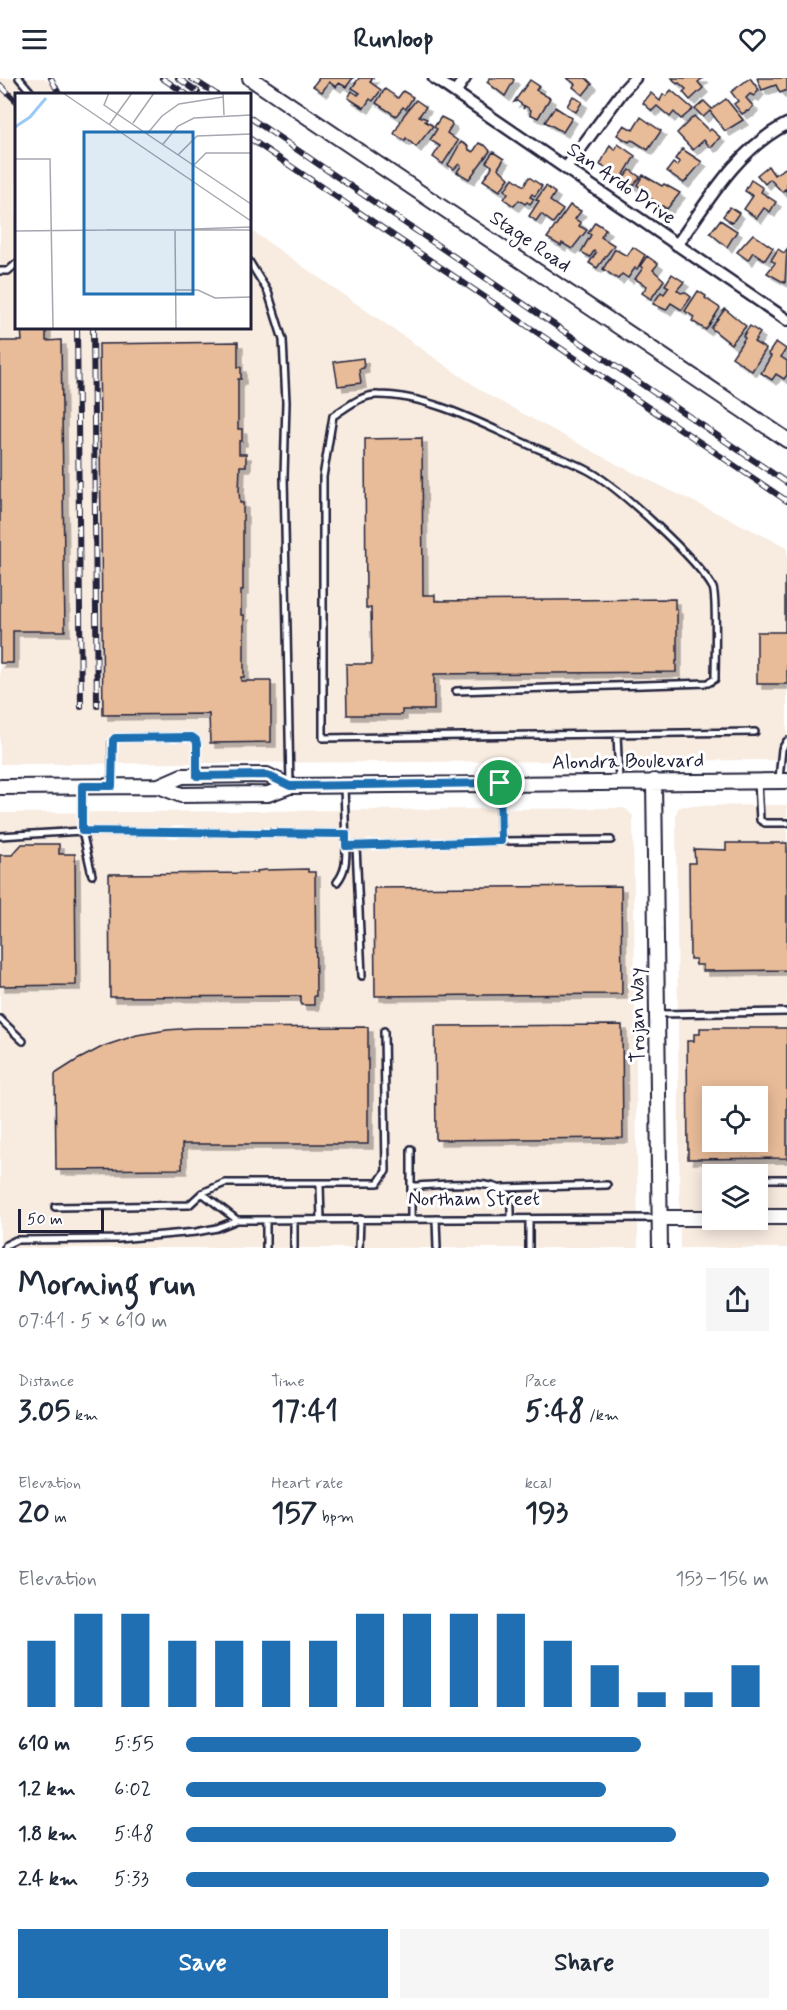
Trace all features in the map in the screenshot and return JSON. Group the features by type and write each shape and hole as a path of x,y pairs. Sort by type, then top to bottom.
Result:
{"main road":[{"name":"Stage Road","path":"250,78 787,440"},
{"name":"Alondra Boulevard","path":"159,786 182,776 267,775 290,786"},
{"name":"Trojan Way","path":"654,781 660,1248"},
{"name":"Alondra Boulevard","path":"0,787 159,786 181,795 268,794 290,786 783,781"},
{"path":"768,1218 787,1217"},
{"name":"Northam Street","path":"660,1218 702,1218"}],"street":[{"name":"San Ardo Drive","path":"434,78 787,320"},
{"path":"455,92 465,78"},
{"path":"566,168 635,78"},
{"path":"677,245 723,179 749,151 787,124"}],"lane":[{"path":"20,78 30,93"},
{"path":"250,263 268,292 283,340 286,402 284,476 290,786"},
{"path":"0,271 8,271 15,265"},
{"path":"456,691 708,683 715,679 714,590 676,546 633,504 592,473 473,420 422,401 376,394 353,403 333,416 323,477 323,738 755,732"},
{"path":"617,734 619,782"},
{"path":"112,786 113,740 115,738 192,737 196,740 197,776"},
{"path":"783,781 782,749 787,741"},
{"path":"758,781 760,820 765,823 787,823"},
{"path":"500,783 501,841"},
{"path":"337,882 345,866 344,785"},
{"path":"82,786 82,831 92,875"},
{"path":"0,836 82,831 346,834"},
{"path":"346,846 611,840"},
{"path":"356,846 362,976"},
{"path":"657,1014 787,1012"},
{"path":"0,1020 23,1041"},
{"path":"54,1207 189,1205 202,1193 225,1183 320,1185 378,1183 386,1171 384,1031"},
{"path":"411,1149 411,1219"},
{"path":"768,1179 787,1179"},
{"path":"411,1186 485,1184 502,1188 607,1185"},
{"path":"320,1185 321,1220"},
{"path":"502,1188 510,1198 511,1219"},
{"path":"202,1193 237,1220"},
{"name":"Northam Street","path":"5,1248 6,1245 16,1240 118,1239 196,1232 218,1228 237,1220 660,1218"},
{"path":"359,1248 360,1219"},
{"path":"436,1219 437,1248"},
{"path":"529,1219 529,1248"},
{"path":"266,1220 266,1248"},
{"path":"294,1220 294,1248"}],"shaded area":[{"path":"0,78 44,78 62,93 15,93 15,328 250,328 250,230 488,395 622,467 787,547 787,760 0,764"},
{"path":"787,805 787,1248 680,1248 676,814 678,808 684,806"},
{"path":"625,808 633,816 638,1248 0,1248 0,813"}],"building":[{"path":"319,78 353,78 346,87 339,83 336,87 329,82 322,92 313,86"},
{"path":"359,78 373,78 370,82 381,90 373,101 370,99 364,108 348,98 352,91 358,95 360,93 352,88"},
{"path":"490,78 512,78 514,80 505,96 487,82"},
{"path":"567,78 586,78 592,84 583,95"},
{"path":"672,78 703,78 698,82 703,88 690,100 683,92 686,89"},
{"path":"750,78 759,90 754,96 750,94 746,98 753,106 748,112 742,114 734,104 738,101 731,92"},
{"path":"757,78 787,78 787,90 780,93 776,85 762,90"},
{"path":"530,80 539,86 536,90 550,98 538,118 530,114 531,110 525,106 523,109 524,106 517,101 514,102"},
{"path":"385,89 398,98 403,91 413,97 406,109 403,107 396,116 376,103"},
{"path":"671,90 693,109 681,119 674,112 670,117 657,106 652,111 643,103 651,93 660,101 663,94 666,96"},
{"path":"573,96 582,102 576,112 567,106"},
{"path":"726,99 743,120 725,131 710,111 703,117 695,109 704,101 712,109"},
{"path":"416,100 426,107 419,116 427,119 425,121 433,126 416,147 406,138 405,141 394,134 404,115"},
{"path":"555,107 572,118 563,132 545,122"},
{"path":"694,116 709,131 711,129 720,137 713,146 710,147 704,140 693,150 677,133"},
{"path":"441,117 451,122 452,125 447,133 458,141 443,164 433,157 440,146 430,140 437,129 434,127"},
{"path":"641,117 661,131 648,150 634,141 629,142 617,135 624,125 633,130"},
{"path":"461,142 473,152 479,143 490,151 469,179 457,172 461,166 459,164 454,169 448,165"},
{"path":"618,144 635,156 620,181 611,175 613,172 600,165 610,145 615,150"},
{"path":"682,149 702,162 684,183 667,171 673,163 677,166 680,162 675,159"},
{"path":"493,152 504,159 498,168 509,178 500,191 483,180 491,169 492,166 486,162"},
{"path":"768,166 774,175 787,167 787,192 785,189 782,192 770,179 765,184 757,175"},
{"path":"630,170 640,177 633,186 623,179"},
{"path":"643,175 680,193 667,209 643,194 645,191 637,185"},
{"path":"529,177 542,186 535,196 532,194 530,197 534,199 530,204 519,200 514,206 504,199 508,193 505,190 513,178 524,186"},
{"path":"751,180 763,188 761,192 776,202 770,212 764,208 757,218 744,209 753,196 745,191"},
{"path":"546,186 555,193 550,201 563,210 553,223 541,214 536,221 529,216"},
{"path":"570,205 581,211 575,219 581,223 579,226 587,230 572,249 547,238"},
{"path":"730,207 739,213 732,223 723,216"},
{"path":"720,220 737,231 727,247 710,233"},
{"path":"595,222 606,229 601,237 614,245 597,268 589,263 596,253 594,251 590,257 581,252 591,235 588,233"},
{"path":"753,234 773,248 765,260 753,252 748,260 737,252"},
{"path":"633,247 645,255 637,269 635,268 628,278 622,274 618,279 603,269 615,249 627,256"},
{"path":"778,249 784,253 787,249 785,283 767,273 775,263 771,260"},
{"path":"647,256 658,264 653,270 664,280 651,299 642,293 647,286 635,279 643,268 640,266"},
{"path":"672,274 684,282 677,290 691,297 682,310 671,303 666,310 653,304 661,292 664,294 669,287 665,285"},
{"path":"698,291 720,308 706,330 692,321 694,317 685,311"},
{"path":"725,309 746,326 731,344 711,328"},
{"path":"750,326 760,333 754,342 766,349 752,371 732,357"},
{"path":"21,328 46,328 46,341 61,340 65,631 13,631 13,663 0,663 0,341 22,341"},
{"path":"238,342 238,367 241,367 241,379 238,379 238,429 242,429 239,454 246,454 246,466 240,466 239,491 240,503 243,503 241,615 244,615 244,677 241,677 241,681 271,681 271,742 210,743 209,714 103,715 99,344"},
{"path":"776,342 786,349 781,357 787,361 787,375 784,379 776,374 772,380 761,373 771,356 768,354"},
{"path":"363,358 364,368 359,369 361,383 338,386 334,362"},
{"path":"422,438 423,595 435,595 435,601 675,599 675,609 677,609 676,672 434,674 434,710 402,710 402,715 347,715 346,664 372,664 371,608 366,608 365,439"},
{"path":"785,578 787,578 787,684 757,684 757,632 785,632"},
{"path":"726,843 787,843 787,970 703,971 703,965 696,965 696,959 690,959 689,863 695,863 694,849 726,850"},
{"path":"22,844 59,844 59,854 75,854 76,985 0,986 0,855 12,855"},
{"path":"308,869 308,872 315,872 316,996 314,996 314,1005 301,1005 301,996 110,997 109,874 257,873 257,871 265,870"},
{"path":"621,886 622,994 375,996 374,888"},
{"path":"622,1025 623,1138 436,1140 435,1026"},
{"path":"368,1027 368,1144 182,1144 182,1169 56,1170 55,1074 104,1046 137,1035 193,1028"},
{"path":"700,1028 787,1028 787,1158 688,1159 687,1041 694,1041 694,1034 700,1034"}],"railway":[{"path":"51,78 58,93"},
{"path":"162,78 184,93"},
{"path":"178,78 198,92"},
{"path":"191,78 214,93"},
{"path":"0,85 15,100"},
{"path":"250,118 787,483"},
{"path":"250,139 787,501"},
{"path":"77,328 81,707"},
{"path":"93,328 97,706"}],"route":[{"path":"192,737 197,744 197,776 267,775 290,786 500,783 501,841 346,846 346,834 82,831 82,786 112,786 112,743 115,738 192,737"}]}
